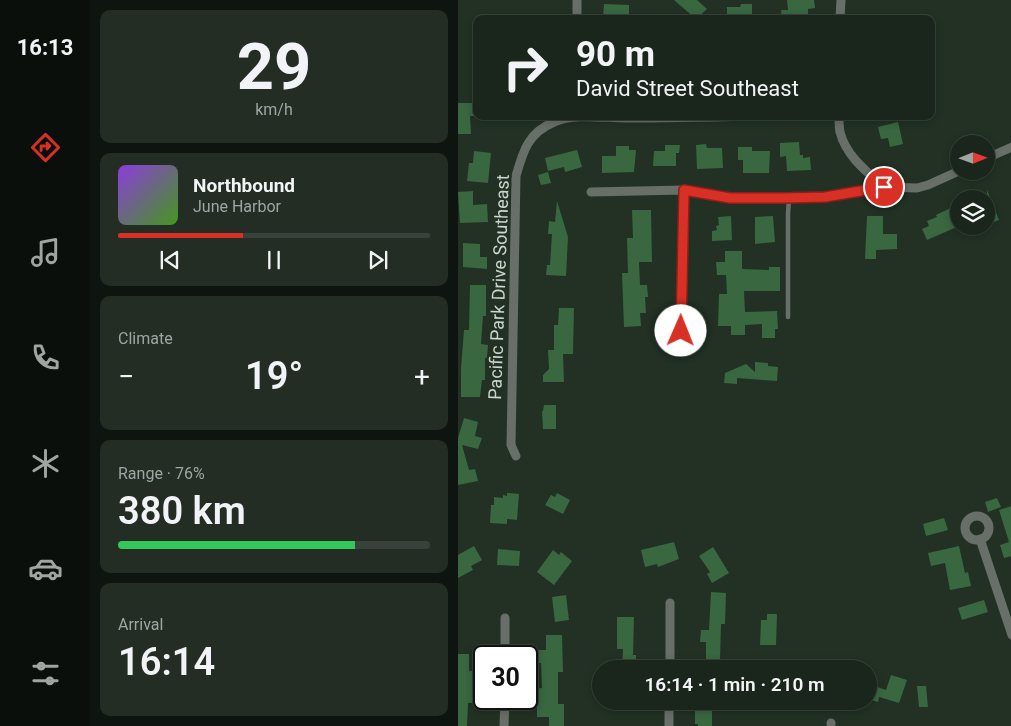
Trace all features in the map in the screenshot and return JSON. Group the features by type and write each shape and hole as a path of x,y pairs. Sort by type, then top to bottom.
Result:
{"street":[{"path":"576,0 576,15"},
{"path":"840,15 841,0"},
{"name":"Pacific Park Drive Southeast","path":"516,456 511,445 516,176 525,146 532,136 553,122 562,120"},
{"path":"839,120 840,132 855,160 884,187"},
{"path":"996,154 1012,147"},
{"path":"591,192 684,190 730,198 825,197 884,187 917,188 950,175"},
{"path":"681,331 684,190"},
{"path":"980,539 1012,634"},
{"path":"670,602 670,660"},
{"path":"505,618 505,645"},
{"path":"504,710 504,726"},
{"path":"669,726 670,710"}],"lane":[{"path":"788,317 789,198"}],"building":[{"path":"674,0 697,0 707,9 700,15 691,15"},
{"path":"787,0 814,0 815,8 808,9 808,15 782,15 781,10 788,10"},
{"path":"604,4 629,5 629,15 603,15"},
{"path":"741,4 752,4 752,15 727,15 727,7 740,7"},
{"path":"458,103 473,103 473,116 470,116 471,134 458,134"},
{"path":"898,122 903,144 890,147 888,138 881,139 878,127"},
{"path":"799,142 800,155 803,155 803,158 810,157 811,170 787,171 786,156 780,157 780,143"},
{"path":"706,144 707,148 722,148 723,168 697,169 696,145"},
{"path":"665,145 680,145 679,153 676,153 676,166 653,166 654,151 665,151"},
{"path":"616,146 629,146 629,150 636,150 634,172 602,173 602,156 616,156"},
{"path":"738,147 752,147 752,151 770,151 769,173 743,173 743,160 738,160"},
{"path":"577,150 582,167 565,172 564,167 548,171 545,158"},
{"path":"474,151 491,153 488,183 467,181 469,163 473,163"},
{"path":"548,172 551,183 541,185 538,175"},
{"path":"473,191 473,205 487,204 488,222 460,223 458,192"},
{"path":"557,201 568,237 566,276 546,275 547,265 550,265 552,234 548,234 549,221 555,222"},
{"path":"950,208 950,230 927,240 922,229 929,226 927,221 937,217 936,215"},
{"path":"632,210 651,210 652,262 639,262 640,285 647,285 648,297 645,297 646,313 640,313 641,326 624,327 622,273 628,273 627,238 633,238"},
{"path":"995,210 999,220 995,222"},
{"path":"731,216 732,240 712,241 712,231 717,230 716,226 719,225 718,217"},
{"path":"773,216 775,242 755,244 755,217"},
{"path":"867,216 883,216 883,234 897,234 897,249 876,250 876,259 865,259"},
{"path":"463,243 480,244 480,257 487,257 487,269 463,267"},
{"path":"725,251 742,251 742,269 769,270 769,267 780,267 780,291 744,291 745,312 777,311 778,329 775,329 775,338 762,338 762,324 745,325 745,335 731,335 731,326 718,326 719,294 727,294 726,275 717,275 716,262 725,262"},
{"path":"470,285 486,285 486,316 483,316 481,344 488,345 487,358 485,358 485,380 482,380 480,397 461,397 464,330 469,330"},
{"path":"559,308 574,308 573,354 563,354 564,382 543,382 543,375 549,369 548,350 554,350 554,325 558,325"},
{"path":"755,362 768,363 768,366 778,367 777,381 737,378 737,384 724,383 725,373 746,364 755,372"},
{"path":"544,405 556,405 556,429 543,429 542,411"},
{"path":"464,418 478,422 475,436 482,438 478,449 462,445 469,470 475,469 478,481 458,485 458,438"},
{"path":"507,493 519,494 517,520 507,519 507,524 490,523 491,505 494,505 494,497 503,498 503,495 507,496"},
{"path":"557,493 570,500 563,514 545,505 551,495 555,497"},
{"path":"997,498 1001,507 988,512 985,502"},
{"path":"1012,506 1012,556 1004,558 1000,545 1009,542 999,510"},
{"path":"944,518 948,530 926,536 923,524"},
{"path":"674,542 679,559 658,567 657,564 645,567 641,550"},
{"path":"474,546 482,560 471,566 473,570 458,578 458,555"},
{"path":"959,546 965,573 968,572 971,586 950,590 945,563 931,566 928,553"},
{"path":"713,547 729,573 712,583 707,574 710,572 699,556"},
{"path":"498,549 520,551 519,566 497,565"},
{"path":"553,550 559,555 561,552 572,561 554,585 537,572"},
{"path":"711,592 726,593 725,624 721,624 720,660 706,660 706,642 700,642 701,630 709,630"},
{"path":"566,595 569,620 555,622 552,597"},
{"path":"984,600 988,612 962,620 958,608"},
{"path":"767,614 777,614 776,645 760,645 761,620 767,620"},
{"path":"617,617 634,617 633,655 636,655 636,660 622,660 623,649 617,649"},
{"path":"546,635 562,635 563,672 558,672 558,704 564,704 564,726 549,726 549,717 537,717 538,688 542,688 541,663 538,663 538,650 546,650"},
{"path":"458,654 469,654 469,671 473,671 473,703 468,703 467,726 458,726"},
{"path":"891,675 907,680 899,703 879,697 877,702 877,687 886,690"},
{"path":"917,686 926,686 928,707 919,707"},
{"path":"695,710 712,710 712,726 698,726 698,724 695,724"}],"route":[{"path":"681,331 684,190 730,198 784,198 825,197 884,187"}]}
